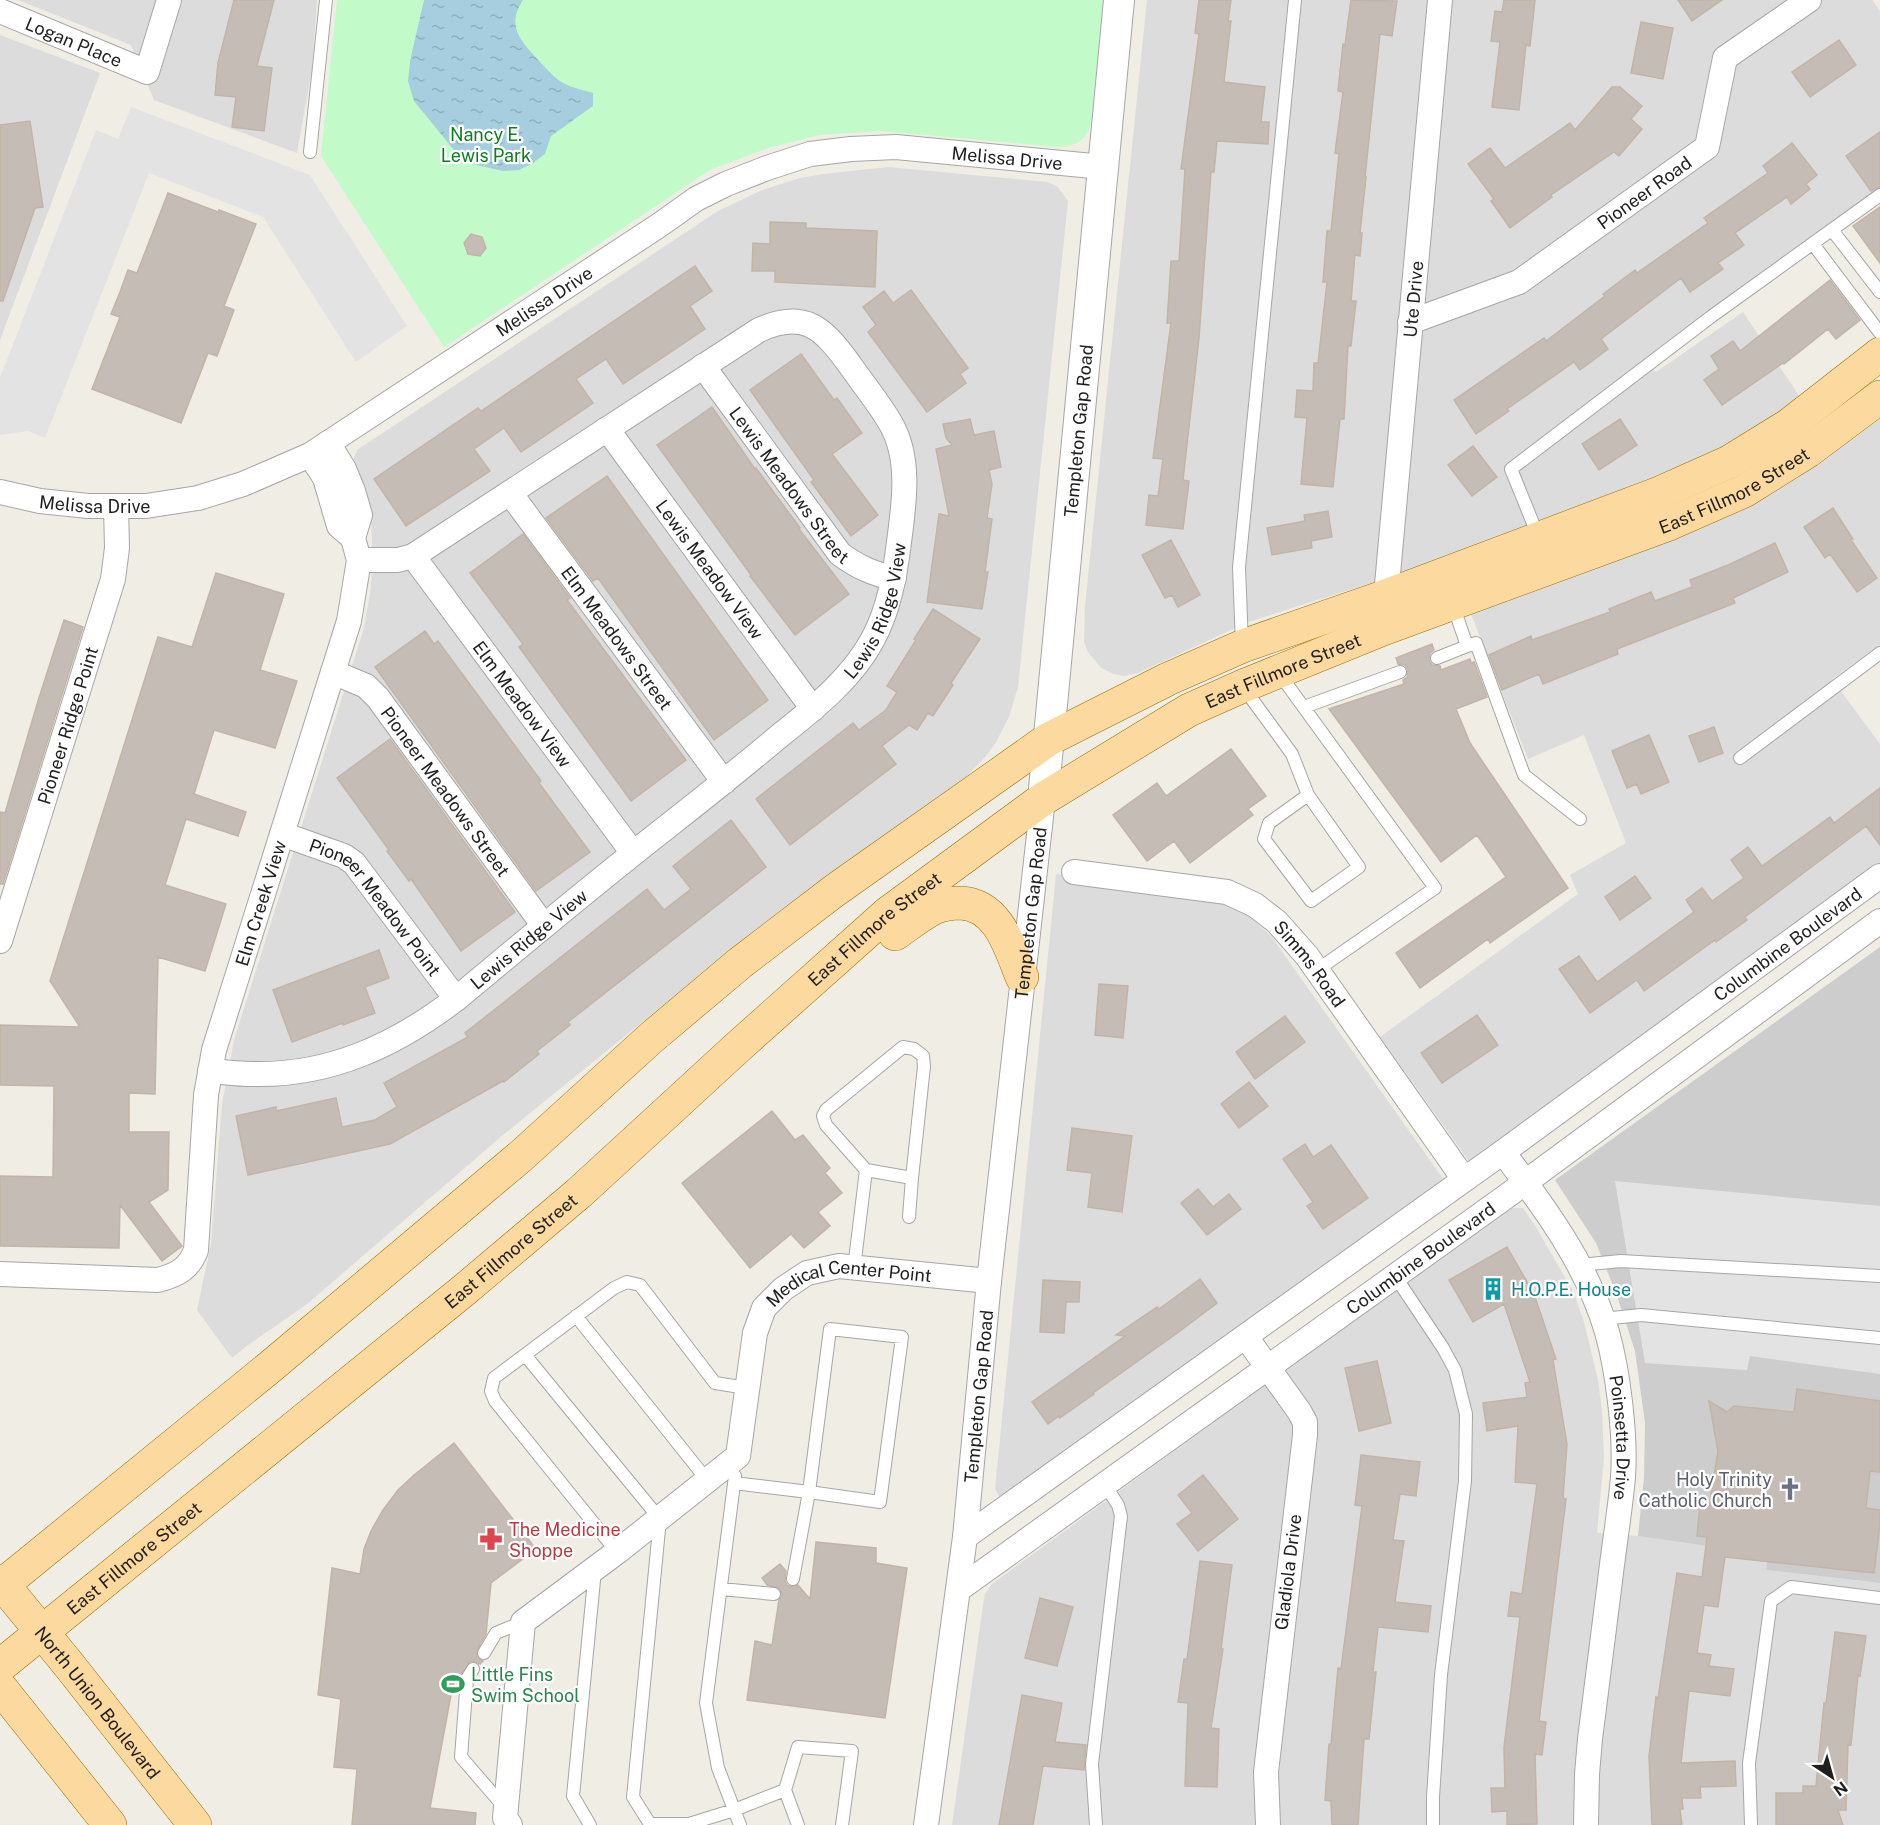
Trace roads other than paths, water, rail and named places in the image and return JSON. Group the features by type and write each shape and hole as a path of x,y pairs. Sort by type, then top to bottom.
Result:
{"main road":[{"name":"East Fillmore Street","path":"1,1584 270,1367 521,1156 652,1037 740,963 843,885 1049,739 1168,679 1243,646 1539,539 1657,494 1729,462 1789,425 1880,354"},
{"name":"East Fillmore Street","path":"0,1666 445,1306 579,1193 888,913 1043,799 1190,710 1243,686 1452,604 1669,524 1744,491 1808,451 1880,398"},
{"path":"797,994 865,957 927,912 949,903 966,903 990,915 1005,937 1022,977"},
{"name":"North Union Boulevard","path":"1,1584 42,1632 195,1825"},
{"path":"0,1687 110,1825"}],"street":[{"name":"Logan Place","path":"0,11 147,72 169,0"},
{"name":"Templeton Gap Road","path":"926,1825 965,1537 989,1281 1043,799 1119,0"},
{"name":"Ute Drive","path":"1386,596 1440,0"},
{"name":"Pioneer Road","path":"1410,322 1518,282 1707,147 1725,58 1809,0"},
{"name":"Melissa Drive","path":"0,492 40,501 88,506 146,506 198,498 243,484 319,449 696,199 726,184 810,154 896,147 1103,167"},
{"name":"Lewis Ridge View","path":"210,1071 253,1074 295,1072 335,1064 402,1036 456,999 813,709 859,662 874,638 885,610 894,578 904,499 904,472 900,445 892,425 834,343 808,323 776,322 759,330 703,366 413,556 398,560 356,549"},
{"name":"Lewis Meadows Street","path":"703,366 840,554 856,566 875,574 894,578"},
{"name":"Lewis Meadow View","path":"607,429 813,709"},
{"name":"Elm Creek View","path":"0,1274 158,1280 183,1271 192,1261 196,1250 206,1095 214,1050 349,621 360,515 344,469 319,449"},
{"name":"Elm Meadows Street","path":"510,493 724,782"},
{"name":"Pioneer Ridge Point","path":"0,941 112,579 117,548 116,506"},
{"name":"Elm Meadow View","path":"413,556 633,853"},
{"name":"Pioneer Meadows Street","path":"333,672 366,686 378,698 544,926"},
{"name":"Pioneer Meadow Point","path":"282,834 344,856 354,863 456,999"},
{"name":"Simms Road","path":"1074,872 1227,892 1255,905 1277,922 1317,970 1464,1179"},
{"name":"Columbine Boulevard","path":"965,1537 1503,1152 1880,876"},
{"name":"Columbine Boulevard","path":"959,1589 1526,1182 1880,921"},
{"name":"Poinsetta Drive","path":"1503,1152 1526,1182 1587,1280 1607,1332 1616,1375 1622,1429 1623,1475 1590,1739 1586,1825"},
{"name":"Medical Center Point","path":"738,1456 755,1333 764,1308 783,1289 807,1273 839,1266 989,1281"},
{"name":"Gladiola Drive","path":"1246,1337 1305,1422 1266,1772 1268,1825"},
{"path":"508,1817 523,1622 595,1569 738,1456"}],"lane":[{"path":"310,152 326,0"},
{"path":"1243,646 1239,567 1295,0"},
{"path":"1539,539 1511,469 1712,316 1880,195"},
{"path":"1832,230 1880,292"},
{"path":"1813,244 1880,333"},
{"path":"1452,604 1467,646"},
{"path":"1437,658 1476,643 1524,775 1580,819"},
{"path":"1740,758 1880,653"},
{"path":"1278,671 1436,888 1317,970"},
{"path":"1304,707 1400,672"},
{"path":"1243,686 1292,754 1308,795 1359,867 1311,901 1264,838 1269,823 1308,795"},
{"path":"909,1217 924,1066 923,1056 914,1049 903,1047 826,1110 824,1116 826,1125 866,1170 912,1179"},
{"path":"854,1268 866,1170"},
{"path":"1580,1268 1590,1264 1621,1261 1880,1276"},
{"path":"1395,1276 1455,1370 1466,1414 1465,1481 1441,1675 1433,1825"},
{"path":"617,1552 495,1401 491,1390 494,1378 614,1288 627,1282 640,1285 715,1383 747,1388"},
{"path":"1602,1319 1641,1315 1880,1338"},
{"path":"576,1316 707,1480"},
{"path":"734,1483 809,1492 880,1502 902,1337 830,1329 809,1492 793,1579"},
{"path":"525,1355 660,1518 633,1797 650,1824 688,1824 735,1810 785,1790"},
{"path":"738,1456 706,1702 718,1768 740,1825"},
{"path":"1096,1825 1092,1764 1120,1516 1118,1505 1105,1485"},
{"path":"590,1825 573,1796 595,1569"},
{"path":"1751,1825 1749,1763 1771,1601 1791,1587 1880,1598"},
{"path":"721,1589 774,1594"},
{"path":"484,1653 496,1633 523,1622"},
{"path":"473,1669 467,1679 461,1757 508,1817"},
{"path":"798,1825 785,1790 798,1747 852,1751 842,1825"}],"water":[{"path":"424,0 523,0 516,18 518,34 522,41 551,74 568,85 593,93 593,106 551,136 545,154 519,170 503,171 476,165 458,155 414,101 408,81 410,61"}],"place":[{"name":"H.O.P.E. House","path":"1493,1289"},
{"name":"Holy Trinity Catholic Church","path":"1790,1489"},
{"name":"The Medicine Shoppe","path":"491,1539"},
{"name":"Little Fins Swim School","path":"453,1684"}],"park label":[{"name":"Nancy E. Lewis Park","path":"486,144"}]}
